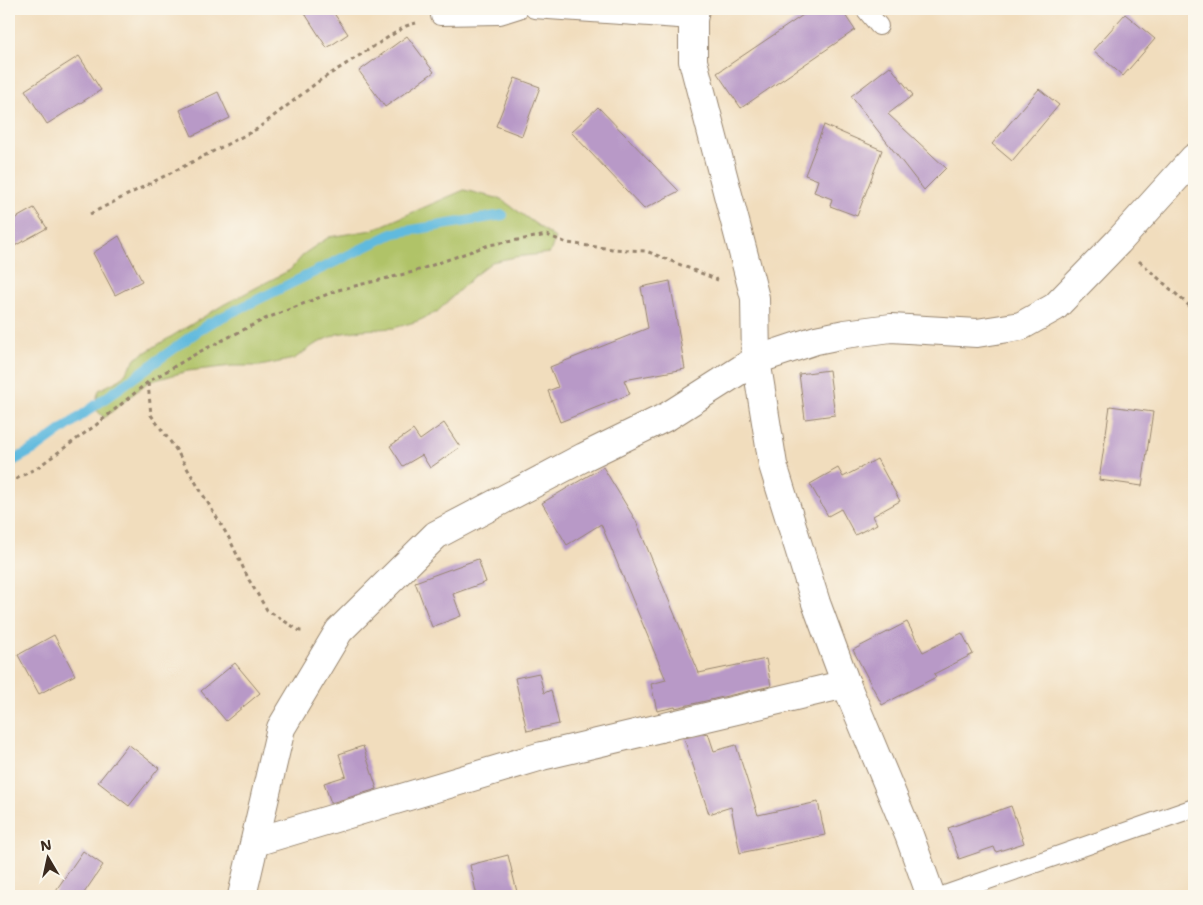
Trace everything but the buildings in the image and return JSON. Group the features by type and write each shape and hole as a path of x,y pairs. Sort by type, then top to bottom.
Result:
{"street":[{"path":"694,14 693,61 755,298 756,360 773,465 816,603 846,684 909,835 931,896"},
{"path":"242,896 281,728 339,630 436,535 584,457 668,416 756,360 816,340 845,334 892,328 977,333 1021,326 1054,307 1118,242 1194,158"},
{"path":"255,842 542,756 846,684"}],"lane":[{"path":"440,16 500,16 519,9"},
{"path":"534,9 694,14"},
{"path":"865,9 879,26"},
{"path":"942,896 1194,808"}],"path":[{"path":"90,214 257,129 319,81 406,26 440,16"},
{"path":"9,483 38,466 96,425 148,382 199,352 265,319 338,290 414,272 489,245 547,235 567,243 646,251 707,275 755,298"},
{"path":"1118,242 1194,310"},
{"path":"148,382 151,415 175,448 229,538 249,580 267,610 300,631 339,630"}],"green space":[{"path":"464,190 501,199 555,238 550,253 492,262 474,276 437,312 418,321 394,328 337,334 314,345 294,359 260,366 232,366 188,371 148,382 104,418 94,407 99,390 121,379 136,358 223,305 290,270 305,253 329,237 372,230"}],"waterway":[{"path":"9,463 38,447 208,324 394,233 503,215"}]}
